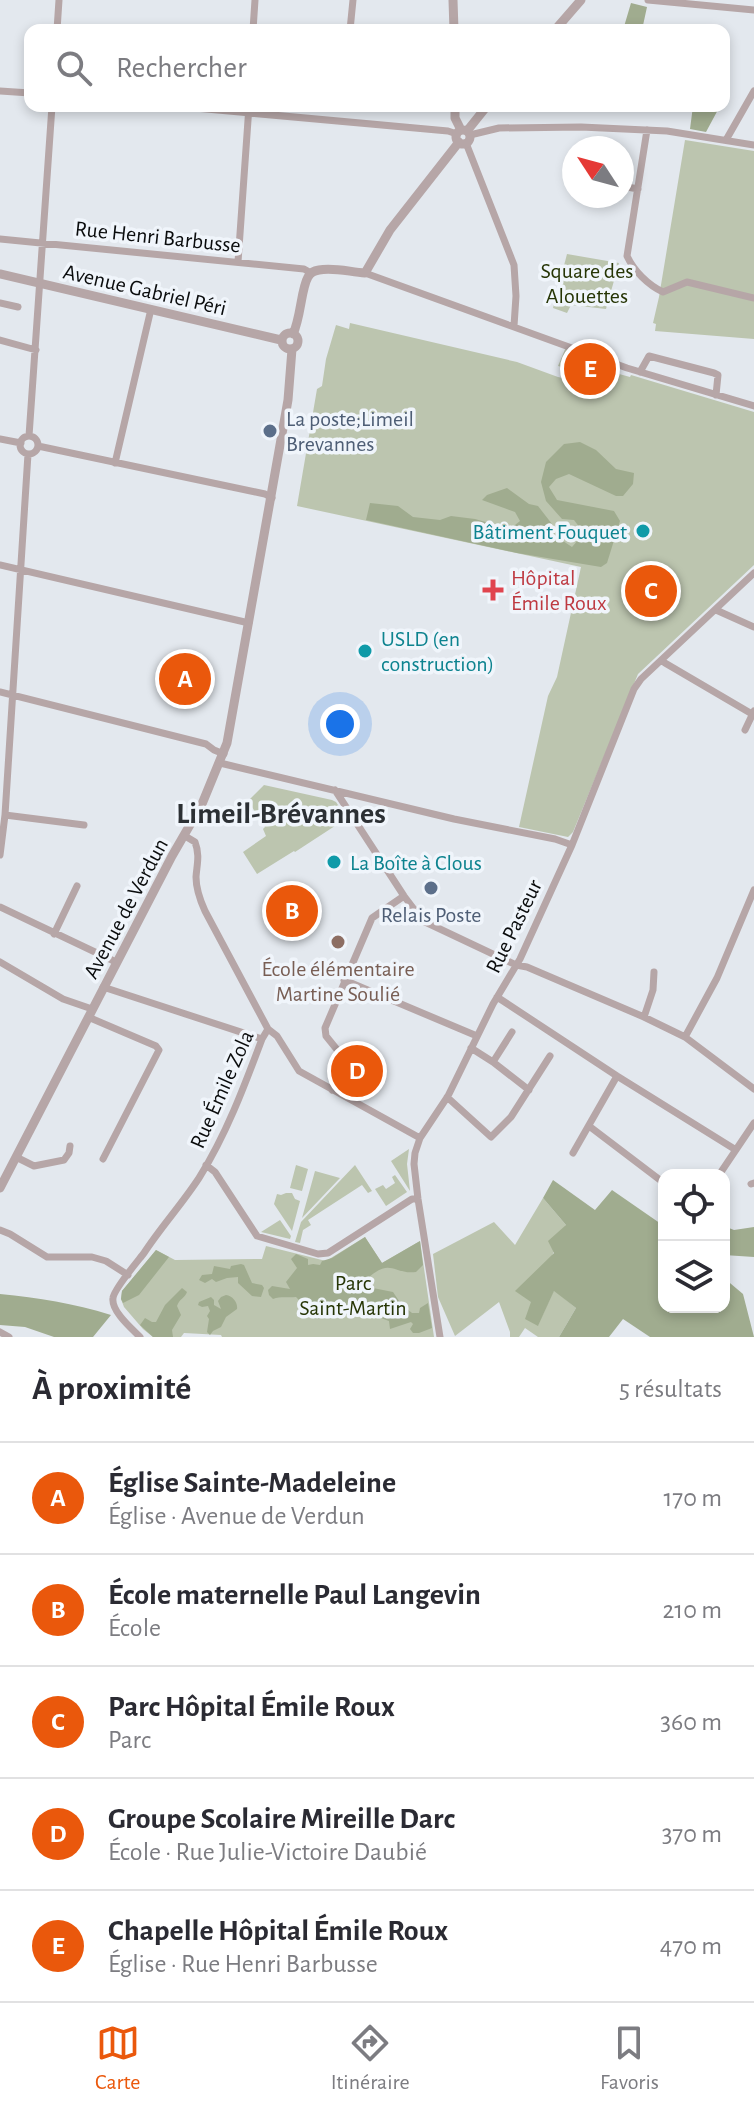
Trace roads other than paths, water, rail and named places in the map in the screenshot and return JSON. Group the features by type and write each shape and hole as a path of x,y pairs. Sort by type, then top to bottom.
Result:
{"street":[{"path":"57,24 59,0"},
{"path":"253,24 255,0"},
{"path":"351,24 353,0"},
{"path":"453,0 454,24"},
{"path":"560,24 581,0"},
{"path":"648,0 754,10"},
{"path":"0,91 24,93"},
{"path":"726,140 754,91"},
{"path":"29,436 52,112"},
{"path":"238,262 248,112"},
{"path":"260,112 294,118 448,131 463,136 499,128 581,127 667,131 754,145"},
{"path":"294,112 294,118"},
{"path":"455,112 514,265 514,326"},
{"path":"365,273 390,230 482,112"},
{"path":"647,130 627,256 629,262 651,286 663,292 687,282 754,298"},
{"path":"634,188 638,189"},
{"name":"Rue Henri Barbusse","path":"0,239 304,269 311,273"},
{"path":"293,334 307,278 314,270 365,273 640,372 754,406"},
{"name":"Avenue Gabriel Péri","path":"0,274 281,340"},
{"path":"0,303 18,307"},
{"path":"115,463 151,309"},
{"path":"285,334 293,334 298,342 292,349 284,348 281,340 285,334"},
{"path":"0,340 36,350"},
{"name":"Avenue de Verdun","path":"0,1188 116,962 202,804 222,758 272,498 288,400 292,349"},
{"path":"640,372 649,356 714,373 718,375 716,395"},
{"path":"29,436 35,438 38,446 36,451 28,454 23,451 21,443 29,436"},
{"path":"0,439 21,443"},
{"path":"38,446 272,498"},
{"path":"0,855 28,454"},
{"path":"0,565 249,623"},
{"name":"Rue Pasteur","path":"440,1337 414,1164 420,1138 447,1097 516,965 572,845 634,689 754,573"},
{"path":"716,610 754,627"},
{"path":"662,660 753,713 745,730"},
{"path":"0,692 206,744 222,758 335,790 572,845"},
{"path":"335,790 417,915 432,927 685,1037 754,1089"},
{"path":"5,815 84,825"},
{"name":"Rue Émile Zola","path":"140,1337 117,1311 113,1303 115,1290 197,1181 223,1137 268,1029 199,898 196,878 199,852 195,842 185,836"},
{"path":"54,934 77,886"},
{"path":"685,1037 717,978 754,890"},
{"path":"332,1090 343,1057 326,1036 325,1028 372,918 404,896"},
{"path":"0,907 116,962"},
{"path":"0,962 159,1050 103,1159"},
{"path":"644,1017 653,990 654,972"},
{"path":"344,980 477,1036"},
{"path":"103,987 262,1039"},
{"path":"497,997 736,1150"},
{"path":"268,1029 277,1036 299,1071 420,1138"},
{"path":"493,1062 512,1032"},
{"path":"471,1048 529,1090"},
{"path":"447,1097 491,1137 511,1117 550,1056"},
{"path":"573,1153 617,1076"},
{"path":"723,1169 754,1123"},
{"path":"589,1126 658,1178"},
{"path":"16,1157 34,1166 64,1160 70,1146"},
{"path":"206,1165 215,1172 257,1236 318,1254 328,1253 412,1199 418,1199"},
{"path":"0,1230 47,1257 92,1257 106,1261 128,1275"},
{"path":"0,1332 9,1337"}],"place":[{"name":"Chapelle Hôpital Émile Roux","path":"590,369"},
{"name":"La poste;Limeil Brevannes","path":"270,431"},
{"name":"Bâtiment Fouquet","path":"643,531"},
{"name":"Hôpital Émile Roux","path":"493,590"},
{"name":"Parc Hôpital Émile Roux","path":"651,591"},
{"name":"USLD (en construction)","path":"365,651"},
{"name":"Église Sainte-Madeleine","path":"185,679"},
{"name":"La Boîte à Clous","path":"334,862"},
{"name":"Relais Poste","path":"431,888"},
{"name":"École maternelle Paul Langevin","path":"292,911"},
{"name":"École élémentaire Martine Soulié","path":"338,942"},
{"name":"Groupe Scolaire Mireille Darc","path":"357,1071"}],"district":[{"name":"Limeil-Brévannes","path":"281,813"}],"park label":[{"name":"Square des Alouettes","path":"587,282"},
{"name":"Parc Saint-Martin","path":"353,1294"}]}
